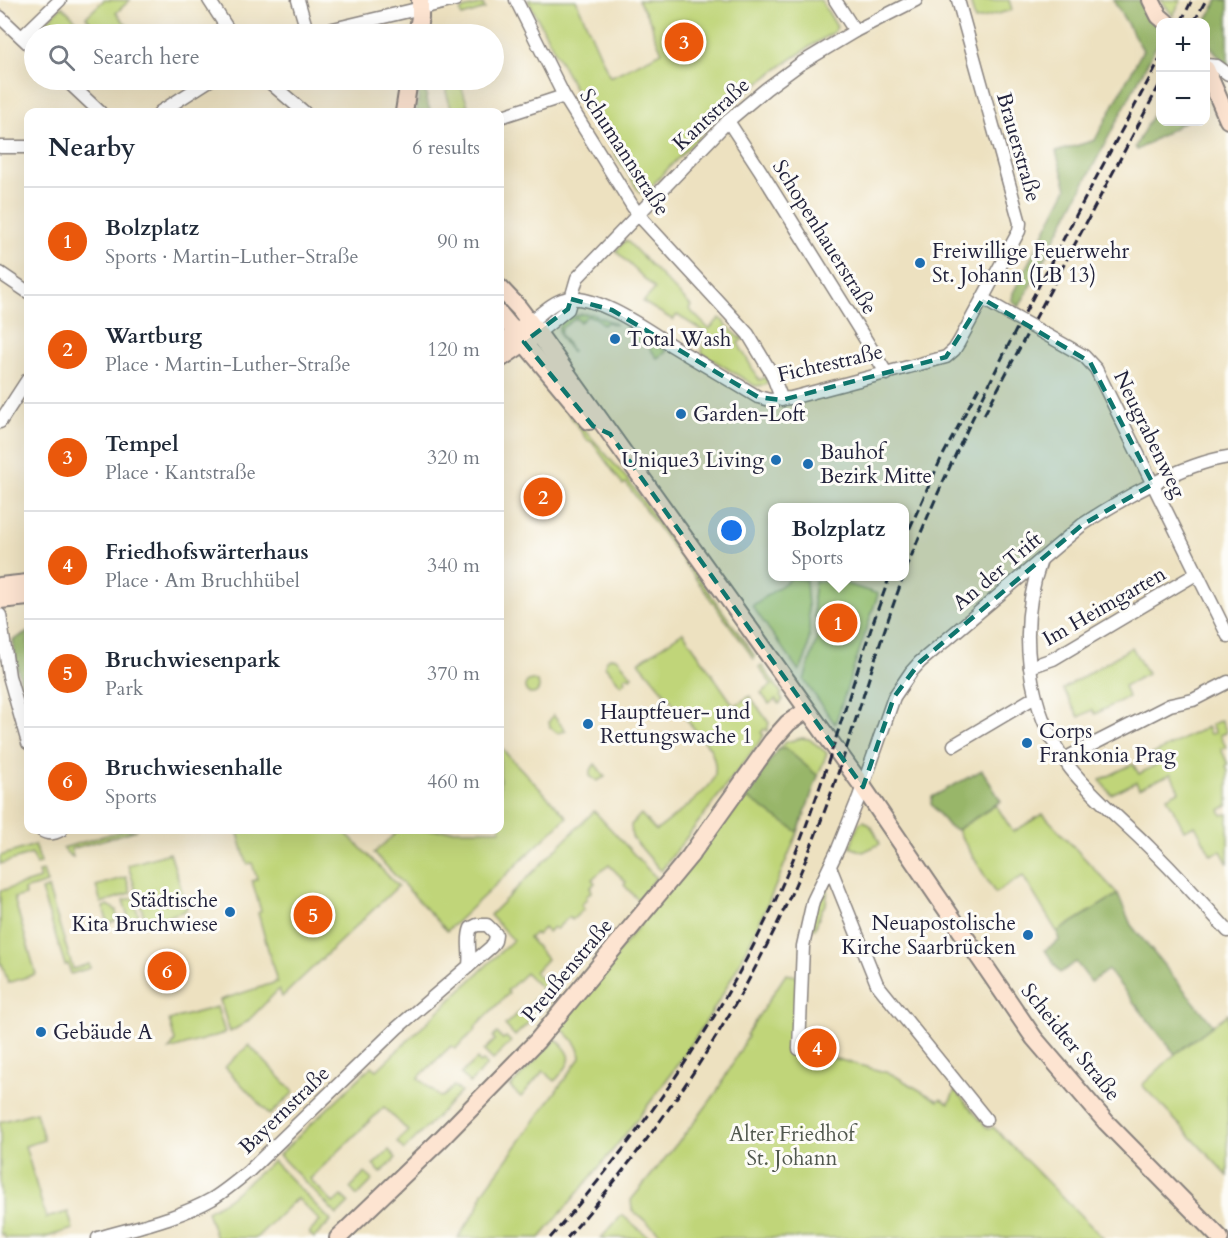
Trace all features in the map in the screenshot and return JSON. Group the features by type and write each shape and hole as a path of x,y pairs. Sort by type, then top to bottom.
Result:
{"main road":[{"path":"1151,0 1161,18"},
{"path":"418,24 420,4"},
{"path":"1208,72 1228,120"},
{"path":"405,108 407,90"},
{"name":"Scheidter Straße","path":"504,293 534,327 863,787 1034,1038 1106,1122 1220,1238"},
{"path":"504,319 592,426 610,434"},
{"path":"504,355 520,337 534,327"},
{"path":"504,343 520,337"},
{"path":"0,586 24,583"},
{"path":"0,600 24,597"},
{"name":"Preußenstraße","path":"338,1238 439,1141 543,1035 690,856 772,741 789,723 807,710"}],"street":[{"path":"35,24 60,0"},
{"path":"209,0 225,24"},
{"path":"298,0 306,24"},
{"path":"347,24 420,4 455,0"},
{"name":"Schumannstraße","path":"516,0 564,96 638,214 748,334 772,374 782,400"},
{"path":"835,0 855,31"},
{"name":"Kantstraße","path":"571,299 577,278 728,121 792,70 855,31 916,0"},
{"name":"Brauerstraße","path":"958,0 1020,223 1019,231 982,299"},
{"path":"0,16 22,37"},
{"path":"1210,67 1217,66 1228,74"},
{"path":"77,90 96,108"},
{"path":"166,108 194,90"},
{"path":"279,90 299,108"},
{"path":"504,116 564,96"},
{"name":"Schopenhauerstraße","path":"728,121 887,374"},
{"path":"0,147 24,147"},
{"path":"0,273 24,289"},
{"path":"534,327 568,309 571,299"},
{"name":"Fichtestraße","path":"571,299 612,310 758,397 782,400 946,357 959,342 982,299"},
{"name":"Neugrabenweg","path":"982,299 1084,356 1096,369 1228,636"},
{"path":"0,422 24,385"},
{"name":"An der Trift","path":"799,1049 803,946 813,901 830,867 863,787 894,697 911,672 1041,559 1099,513 1153,484 1202,462 1228,457"},
{"path":"1041,559 1028,618 1030,667 1035,697 1043,719 1064,759 1085,785 1164,861 1228,931"},
{"name":"Im Heimgarten","path":"1030,667 1053,659 1196,574"},
{"path":"0,615 9,676 24,729"},
{"path":"1064,759 1170,705 1193,700 1228,682"},
{"path":"954,745 1035,697"},
{"path":"830,867 877,984 986,1119"},
{"name":"Bayernstraße","path":"98,1238 187,1211 224,1191 249,1171 398,1028 469,965"}],"highlighted area":[{"path":"571,299 612,310 758,397 782,400 946,357 983,299 1090,362 1153,484 1082,525 920,662 894,697 863,787 610,434 593,426 524,342 568,309"}],"green space":[{"path":"104,0 130,0 116,13 126,24 88,24 90,22 86,17"},
{"path":"528,0 576,0 610,77 662,52 652,24 638,0 821,0 837,27 834,32 749,90 703,132 646,192 640,193 579,97"},
{"path":"970,0 1009,0 1012,10 975,20"},
{"path":"1113,0 1139,0 1156,27 1156,47 1019,307 1012,301 1013,293 1067,188 1056,152 1095,140 1143,50"},
{"path":"1161,0 1181,0 1173,16"},
{"path":"1218,0 1228,0 1228,67 1210,46 1210,18 1207,18"},
{"path":"483,4 485,9 462,16 460,12 463,9"},
{"path":"62,6 80,24 44,24"},
{"path":"419,90 425,90 429,108 417,108"},
{"path":"447,90 462,90 468,106 451,108"},
{"path":"1156,108 1156,126 1177,126 1137,150 1135,147"},
{"path":"626,240 691,306 689,309 709,329 720,318 739,338 742,336 743,339 738,343 759,380 767,377 765,385 755,386 702,353 703,343 708,334 677,315 673,320 643,302 655,289 616,251"},
{"path":"581,314 592,314 616,325 607,322 603,325 596,318 588,316 580,322 576,318 562,328 560,334 571,352 559,333 560,324"},
{"path":"626,327 667,351 657,358 643,339 637,343"},
{"path":"560,401 629,481 755,656 754,659 626,483 623,485 592,442 587,440"},
{"path":"788,581 806,581 809,639 799,671 752,606"},
{"path":"815,581 843,583 878,594 835,724 804,680 823,620 815,617 813,599"},
{"path":"683,632 734,706 750,696 769,723 767,731 764,729 761,733 764,735 758,744 661,871 632,837 631,825 641,814 656,831 709,786 715,772 710,748 639,662"},
{"path":"24,634 24,689 17,666 13,640"},
{"path":"1132,647 1147,674 1124,686 1128,697 1095,714 1092,710 1079,717 1063,689"},
{"path":"612,657 618,659 632,676 630,678 627,676 624,679 626,681 621,685 605,666 606,660"},
{"path":"762,666 782,694 780,696 783,700 779,704 776,699 769,704 761,693 772,685 760,669 759,667"},
{"path":"529,680 535,680 539,687 535,694 529,694 525,690 525,684"},
{"path":"553,715 566,731 557,733 550,727 549,722"},
{"path":"1221,720 1227,732 1220,735 1226,747 1221,749 1228,764 1226,766 1228,805 1220,810 1222,815 1228,814 1228,864 1221,851 1211,855 1195,825 1184,830 1167,797 1179,791 1171,774 1139,788 1136,782 1111,794 1100,780 1133,764 1139,774 1156,765 1151,755 1207,727 1210,734 1215,733 1211,725"},
{"path":"802,738 809,739 827,753 818,776 786,749 778,750 786,742"},
{"path":"786,749 818,776 798,832 743,795 778,750"},
{"path":"504,751 567,817 447,931 374,853 395,834 504,834"},
{"path":"595,764 605,777 597,781 590,776 590,771"},
{"path":"982,770 1001,801 957,830 949,827 931,804 932,797"},
{"path":"743,795 805,814 749,945 707,1020 648,1105 540,1238 458,1238 478,1208 483,1192 580,1058 576,1044 559,1026"},
{"path":"996,805 1013,832 1043,814 1118,894 1057,932 1023,876 995,893 957,830"},
{"path":"594,811 656,878 638,900 624,885 626,882 609,865 592,879 595,883 590,888 592,891 581,905 584,909 572,920 569,917 556,929 553,927 548,932 544,928 537,935 535,933 529,938 547,959 535,972 556,995 538,1014 530,1005 542,989 526,973 507,991 509,993 475,1027 476,1029 455,1049 451,1046 418,1078 440,1097 454,1086 461,1092 404,1150 397,1142 408,1131 384,1107 310,1179 333,1203 342,1196 349,1203 337,1215 279,1155 372,1066 377,1070 513,940 490,915"},
{"path":"864,821 872,828 880,844 863,852 850,847 859,823"},
{"path":"110,834 123,834 71,849 73,857 63,848"},
{"path":"238,834 347,834 398,886 282,997 279,989 247,1022 230,1032 220,1000 277,982 258,913 261,911 252,881 257,879 252,863 247,864"},
{"path":"35,845 41,863 36,865 32,854 0,864 0,856"},
{"path":"170,853 187,907 185,911 146,923 128,865"},
{"path":"43,871 47,883 24,890 25,895 14,898 36,974 8,983 2,964 0,965 0,891 40,879 38,872"},
{"path":"126,877 131,893 101,903 96,886"},
{"path":"828,883 826,905 822,909 815,929 810,926 816,902"},
{"path":"48,888 73,969 89,964 90,968 71,974 68,964 65,965 41,890"},
{"path":"1118,894 1131,925 1213,1025 1175,1054 1108,970 1091,982 1076,962 1060,973 1045,950 1059,941 1057,932"},
{"path":"133,898 139,917 129,920 123,900"},
{"path":"108,905 116,910 117,920 108,924 103,907"},
{"name":"Alter Friedhof St. Johann","path":"786,974 797,976 795,1048 808,1051 808,1056 833,1058 892,1074 938,1101 940,1099 949,1103 955,1090 986,1127 990,1129 993,1127 1103,1238 666,1238 632,1210 631,1200 716,1093 748,1036 746,1035"},
{"path":"217,1007 225,1033 169,1050 175,1041 169,1020"},
{"path":"524,1007 534,1017 515,1036 505,1025"},
{"path":"1228,1014 1228,1176 1142,1085 1175,1054"},
{"path":"497,1033 503,1039 506,1037 511,1042 493,1060 484,1051 495,1040 493,1037"},
{"path":"556,1039 569,1055 568,1064 555,1081 543,1071 521,1097 510,1087"},
{"path":"249,1045 294,1092 270,1115 225,1067"},
{"path":"477,1059 480,1063 483,1061 487,1065 470,1083 461,1074"},
{"path":"36,1112 44,1140 25,1146 46,1218 68,1212 73,1229 43,1238 5,1238 4,1234 1,1235 0,1230 0,1122"},
{"path":"389,1150 396,1158 381,1173 373,1165"},
{"path":"273,1161 331,1221 314,1238 309,1233 320,1221 297,1198 256,1238 216,1238 207,1211 228,1199"},
{"path":"365,1173 373,1180 357,1196 350,1188"},
{"path":"622,1215 650,1238 601,1238"}],"railway":[{"path":"1183,18 1192,0"},
{"path":"1196,18 1206,0"},
{"path":"909,562 947,474 1004,354 1156,66"},
{"path":"984,415 1156,92"},
{"path":"909,530 940,461 980,385"},
{"path":"550,1238 621,1152 653,1108 714,1017 741,969 766,920 803,833 888,581"},
{"path":"567,1238 643,1145 678,1096 741,994 769,941 794,887 831,794 902,581"}],"place":[{"name":"Tempel","path":"684,42"},
{"name":"Freiwillige Feuerwehr St. Johann (LB 13)","path":"920,263"},
{"name":"Total Wash","path":"615,339"},
{"name":"Garden-Loft","path":"681,414"},
{"name":"Unique3 Living","path":"776,460"},
{"name":"Bauhof Bezirk Mitte","path":"808,464"},
{"name":"Wartburg","path":"543,497"},
{"name":"Bolzplatz","path":"838,623"},
{"name":"Hauptfeuer- und Rettungswache 1","path":"588,724"},
{"name":"Corps Frankonia Prag","path":"1027,743"},
{"name":"Städtische Kita Bruchwiese","path":"230,912"},
{"name":"Bruchwiesenpark","path":"313,915"},
{"name":"Neuapostolische Kirche Saarbrücken","path":"1028,935"},
{"name":"Bruchwiesenhalle","path":"167,971"},
{"name":"Gebäude A","path":"41,1032"},
{"name":"Friedhofswärterhaus","path":"817,1048"}]}
